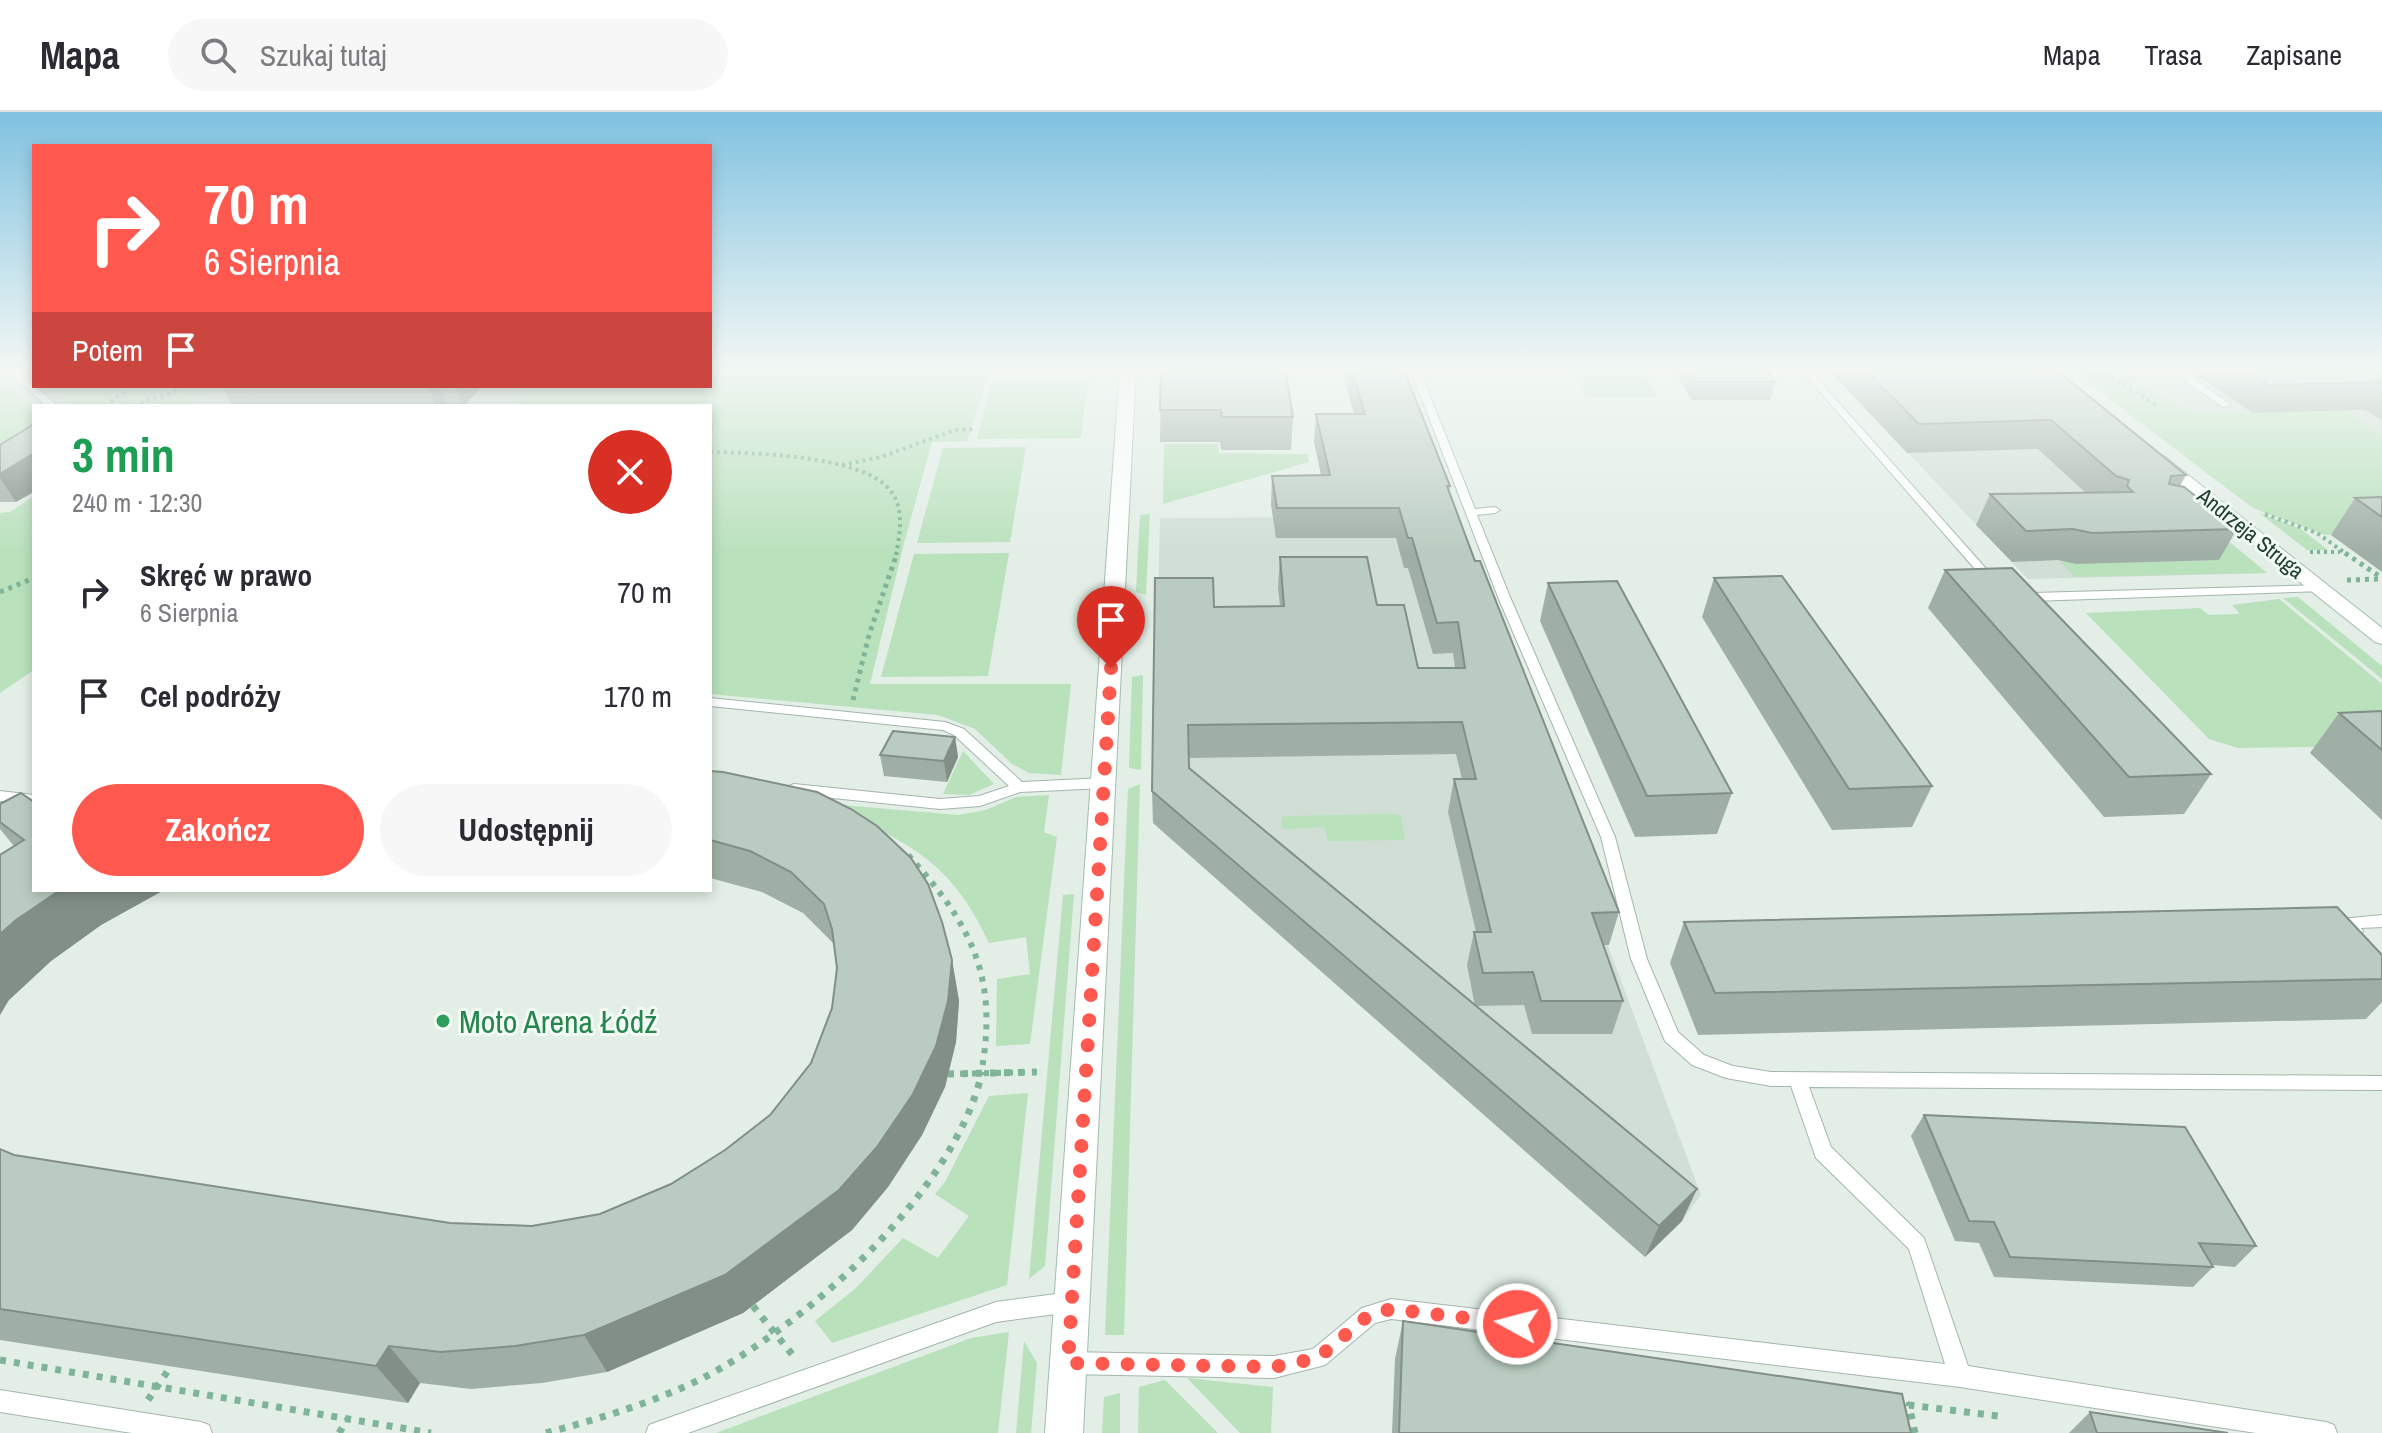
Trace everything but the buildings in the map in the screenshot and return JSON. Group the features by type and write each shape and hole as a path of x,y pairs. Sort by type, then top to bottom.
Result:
{"street":[{"path":"1064,1433 1125,430"},
{"name":"Andrzeja Struga","path":"2146,450 2221,509 2328,584 2382,638"}],"lane":[{"path":"1439,430 1504,597 1608,837 1639,959 1671,1036 1698,1060 1732,1073 1797,1079 2382,1083"},
{"path":"1857,430 1993,583 2032,597 2328,584"},
{"path":"2194,510 2221,509"},
{"path":"1472,512 1495,510"},
{"path":"712,702 945,726 959,732 1019,787"},
{"path":"776,788 940,804 980,801 1019,787 1105,783"},
{"path":"0,796 32,800"},
{"path":"2364,942 2347,923 2382,921"},
{"path":"1797,1079 1823,1152 1917,1244 1960,1376"},
{"path":"657,1433 996,1312 1073,1301"},
{"path":"1068,1363 1274,1367 1318,1358 1369,1315 1391,1309 1960,1376 2326,1433"},
{"path":"0,1401 201,1433"}],"path":[{"path":"841,466 881,457 962,430"},
{"path":"712,452 805,456 875,479 891,490 898,503 892,576 869,634 855,695 847,714"},
{"path":"2253,510 2317,533 2341,552"},
{"path":"2300,552 2353,554 2382,578"},
{"path":"2328,584 2382,578"},
{"path":"0,592 32,579"},
{"path":"546,1433 597,1419 701,1379 774,1333 863,1257 927,1181 962,1126 984,1054 985,980 973,944 955,911 931,879 907,854 897,849"},
{"path":"896,861 907,854"},
{"path":"948,1074 1041,1072"},
{"path":"753,1306 811,1378"},
{"path":"0,1360 431,1433"},
{"path":"1915,1433 1909,1405 1998,1416"},
{"path":"339,1433 348,1419"}],"shaded area":[{"path":"0,430 32,430 32,445 0,444"},
{"path":"1886,430 2092,430 2267,573 2028,579"},
{"path":"2363,430 2382,430 2382,435"},
{"path":"1399,517 1515,697 1701,1195 1682,1221 1645,1257 1153,823 1160,518"}],"green space":[{"path":"0,430 32,430 32,433 0,455"},
{"path":"712,430 971,430 967,441 932,442 870,684 1071,684 1061,775 1029,773 1012,764 975,729 938,715 712,694"},
{"path":"979,430 1082,430 1081,438 977,439"},
{"path":"2149,430 2374,430 2382,435 2382,540 2373,534 2325,535 2253,508"},
{"path":"1164,444 1218,444 1219,453 1308,454 1309,462 1163,504"},
{"path":"1026,447 1010,542 917,543 943,448"},
{"path":"32,497 32,671 0,693 0,513 10,512"},
{"path":"2259,513 2301,529 2328,550 2307,550"},
{"path":"1150,514 1146,595 1136,592 1140,515"},
{"path":"2204,521 2267,573 2075,577 2060,562 2218,560"},
{"path":"1009,553 988,676 881,677 914,554"},
{"path":"2298,597 2382,666 2382,679 2283,598"},
{"path":"2279,599 2382,684 2382,746 2238,748 2209,739 2086,613 2200,608 2209,615 2240,614 2232,605"},
{"path":"1143,675 1141,770 1129,768 1132,677"},
{"path":"963,751 994,784 969,795 943,794"},
{"path":"1140,784 1124,1335 1105,1335 1128,789"},
{"path":"1049,795 1044,832 1057,837 1030,1044 996,1046 997,979 1030,974 1026,937 989,943 957,889 920,854 875,828 818,803 958,815 986,810 1016,797"},
{"path":"1284,816 1401,816 1405,840 1328,841 1324,827 1282,829 1281,819"},
{"path":"1074,894 1045,1266 1029,1279 1063,895"},
{"path":"1028,1093 1007,1285 832,1343 815,1321 856,1288 903,1238 938,1258 969,1216 935,1194 945,1182 989,1096"},
{"path":"1009,1332 998,1433 716,1433 971,1338"},
{"path":"1024,1341 1037,1363 1031,1433 1016,1433"},
{"path":"1187,1378 1273,1387 1271,1433 1240,1433"},
{"path":"1165,1380 1218,1433 1138,1433 1139,1387"},
{"path":"1120,1393 1120,1433 1102,1433 1104,1397"}],"place":[{"name":"Moto Arena Łódź","path":"443,1021"}],"route":[{"path":"1111,668 1068,1363 1274,1367 1318,1358 1369,1315 1391,1309 1517,1324"}]}
